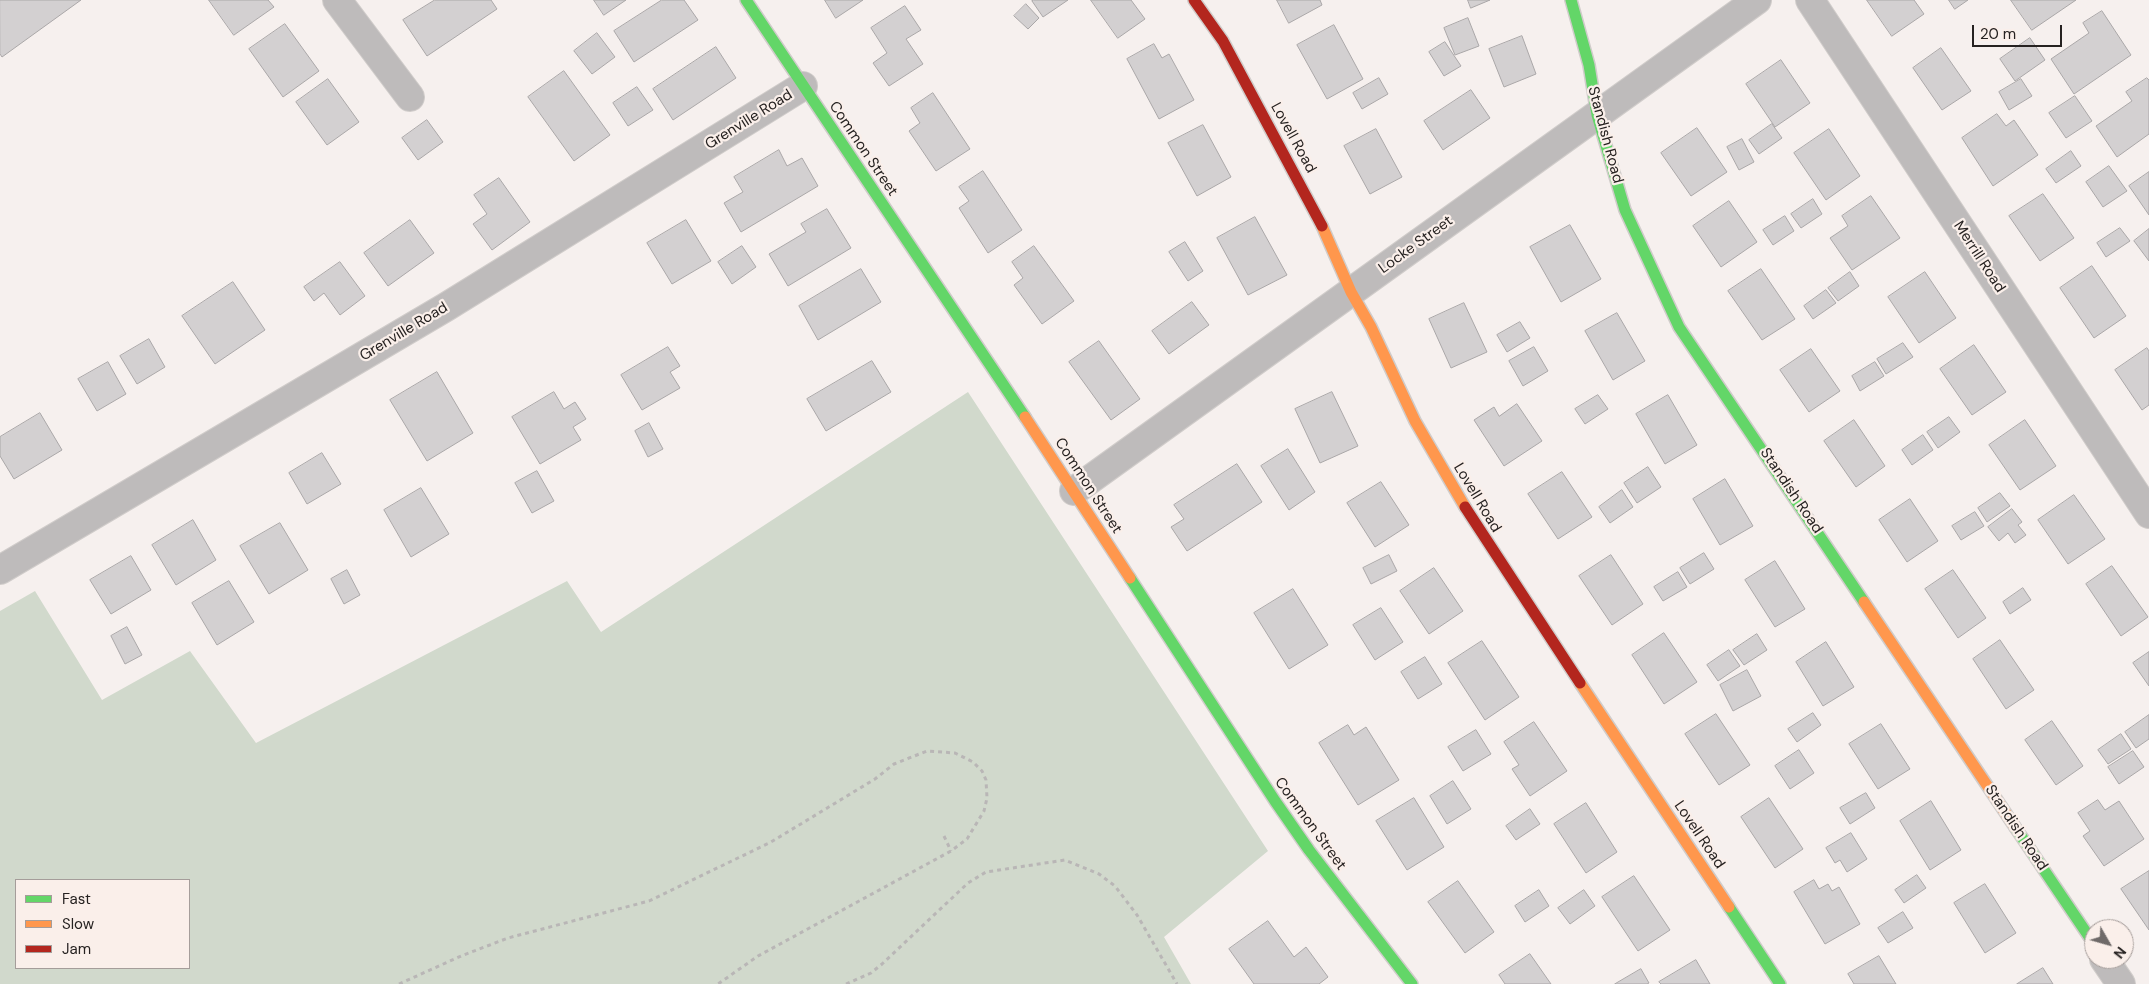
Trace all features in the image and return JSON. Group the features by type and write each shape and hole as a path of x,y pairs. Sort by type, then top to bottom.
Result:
{"street":[{"path":"337,0 410,96"},
{"name":"Common Street","path":"746,0 1074,491 1275,802 1319,863 1412,984"},
{"name":"Lovell Road","path":"1194,0 1223,42 1315,210 1351,292 1371,327 1415,421 1478,530 1780,984"},
{"name":"Standish Road","path":"1571,0 1589,65 1597,115 1625,210 1679,327 2084,929"},
{"name":"Locke Street","path":"1074,491 1757,0"},
{"name":"Merrill Road","path":"1810,0 2149,514"},
{"name":"Grenville Road","path":"0,570 446,307 803,86"},
{"path":"2111,969 2121,984"}],"path":[{"path":"399,984 461,956 508,938 649,901 771,842 875,779 894,764 927,751 954,753 973,762 982,771 986,780 987,798 984,811 967,838 951,851 758,956 718,984"},
{"path":"944,836 951,851"},
{"path":"846,984 871,973 968,883 986,872 1065,860 1099,874 1116,886 1137,915 1177,984"}],"shaded area":[{"path":"968,392 1268,851 1164,937 1191,984 0,984 0,611 35,591 102,700 190,651 256,743 567,581 601,632"}],"building":[{"path":"0,0 81,0 2,57 0,54"},
{"path":"209,0 268,0 274,7 234,35"},
{"path":"435,0 491,0 497,9 427,56 403,20"},
{"path":"594,0 626,0 604,15"},
{"path":"662,0 684,0 698,20 634,62 614,31"},
{"path":"825,0 863,0 836,18"},
{"path":"1068,0 1043,17 1032,1"},
{"path":"1091,0 1131,0 1145,19 1118,38"},
{"path":"1277,0 1320,0 1322,5 1289,23"},
{"path":"1468,0 1490,0 1471,8"},
{"path":"1867,0 1914,0 1924,14 1892,36"},
{"path":"1949,0 1968,0 1955,9"},
{"path":"2011,0 2076,0 2032,30"},
{"path":"1026,4 1039,18 1028,29 1014,16"},
{"path":"905,6 921,30 906,39 923,64 889,86 873,63 887,53 871,28"},
{"path":"2102,11 2131,55 2074,94 2051,59 2089,33 2083,23"},
{"path":"1468,18 1479,46 1455,55 1444,28"},
{"path":"285,24 319,71 283,97 249,49"},
{"path":"1334,25 1363,79 1327,99 1297,45"},
{"path":"597,33 615,57 592,74 574,51"},
{"path":"1522,36 1536,74 1504,87 1489,49"},
{"path":"2030,38 2045,60 2015,81 2000,59"},
{"path":"1445,42 1461,66 1444,76 1429,52"},
{"path":"1154,44 1162,58 1169,54 1194,100 1159,119 1127,59"},
{"path":"716,47 736,78 673,120 653,89"},
{"path":"1941,48 1971,91 1942,110 1913,68"},
{"path":"1781,60 1810,103 1775,127 1746,84"},
{"path":"564,71 610,135 574,161 528,97"},
{"path":"1379,78 1388,94 1362,109 1353,93"},
{"path":"2147,78 2149,80 2149,134 2117,157 2096,126 2132,101 2126,92"},
{"path":"328,79 359,122 327,145 296,102"},
{"path":"2021,79 2032,96 2009,110 1999,92"},
{"path":"637,87 653,110 628,126 613,103"},
{"path":"1471,90 1490,118 1443,150 1424,121"},
{"path":"933,93 970,149 936,171 909,131 920,123 911,108"},
{"path":"2075,96 2092,121 2066,138 2049,113"},
{"path":"1997,114 2006,126 2014,120 2038,155 1993,186 1962,138"},
{"path":"427,120 443,142 418,160 402,138"},
{"path":"1772,124 1782,138 1759,154 1749,140"},
{"path":"1203,125 1231,177 1197,196 1168,143"},
{"path":"1697,128 1727,172 1691,196 1661,153"},
{"path":"1376,129 1402,177 1370,194 1344,146"},
{"path":"1829,129 1860,176 1826,200 1794,153"},
{"path":"1742,139 1754,162 1739,170 1727,147"},
{"path":"779,150 787,166 802,158 818,186 741,232 724,203 743,192 734,177"},
{"path":"2071,151 2081,166 2056,183 2046,169"},
{"path":"2109,166 2127,191 2103,207 2086,182"},
{"path":"983,171 1022,230 988,253 959,208 969,201 959,187"},
{"path":"2149,172 2149,215 2129,186"},
{"path":"499,178 530,222 492,250 473,224 487,214 474,195"},
{"path":"2043,194 2074,238 2040,261 2009,216"},
{"path":"1871,196 1900,238 1852,270 1830,238 1848,226 1842,216"},
{"path":"1813,199 1822,214 1801,228 1791,214"},
{"path":"1729,201 1757,242 1721,267 1693,226"},
{"path":"827,209 851,248 788,286 769,254 806,232 801,224"},
{"path":"1785,216 1794,231 1773,245 1763,230"},
{"path":"1255,217 1287,275 1248,295 1217,238"},
{"path":"410,220 434,253 388,286 364,253"},
{"path":"686,220 711,261 672,284 647,243"},
{"path":"1570,225 1601,279 1561,302 1530,247"},
{"path":"2120,228 2130,241 2106,257 2097,243"},
{"path":"2149,229 2149,261 2134,241"},
{"path":"1185,242 1203,271 1188,281 1169,252"},
{"path":"742,246 756,267 732,284 718,262"},
{"path":"1034,246 1074,301 1042,324 1014,285 1023,278 1012,262"},
{"path":"340,262 365,296 340,315 324,293 314,301 304,287"},
{"path":"2092,266 2126,316 2094,338 2060,288"},
{"path":"861,269 881,302 818,340 799,306"},
{"path":"1761,269 1795,319 1762,340 1728,291"},
{"path":"1850,272 1859,286 1838,301 1828,288"},
{"path":"1925,272 1956,318 1919,343 1888,297"},
{"path":"233,282 265,330 215,364 182,316"},
{"path":"1826,290 1836,303 1813,319 1804,306"},
{"path":"1192,302 1209,325 1169,354 1152,331"},
{"path":"1464,303 1487,352 1451,368 1429,319"},
{"path":"1617,313 1645,361 1613,380 1585,331"},
{"path":"1520,322 1530,338 1507,352 1497,335"},
{"path":"149,339 165,367 137,384 120,356"},
{"path":"1099,341 1140,399 1111,420 1069,362"},
{"path":"1903,343 1913,357 1886,374 1877,359"},
{"path":"1974,345 2006,392 1972,415 1940,369"},
{"path":"668,347 680,366 670,372 680,388 642,410 621,375"},
{"path":"1534,347 1548,371 1523,386 1509,361"},
{"path":"2147,348 2149,351 2149,405 2142,410 2115,370"},
{"path":"1811,349 1840,391 1809,412 1780,370"},
{"path":"872,361 891,392 826,431 807,399"},
{"path":"108,362 126,394 97,411 78,379"},
{"path":"1875,362 1884,376 1860,391 1852,376"},
{"path":"437,372 473,433 427,461 390,400"},
{"path":"554,392 564,409 575,402 586,419 573,427 581,440 540,464 512,417"},
{"path":"1332,392 1358,446 1320,463 1295,409"},
{"path":"1598,395 1608,409 1585,424 1575,409"},
{"path":"1668,395 1697,445 1665,464 1636,414"},
{"path":"1517,404 1542,441 1504,466 1474,420 1494,407 1499,416"},
{"path":"40,413 62,450 14,479 0,456 0,437"},
{"path":"1949,417 1960,432 1938,448 1927,432"},
{"path":"1854,420 1885,466 1856,487 1824,441"},
{"path":"2025,420 2056,466 2020,490 1989,445"},
{"path":"649,423 663,449 648,457 635,431"},
{"path":"1923,435 1933,450 1912,465 1902,450"},
{"path":"1288,449 1315,492 1289,510 1261,466"},
{"path":"322,453 341,484 307,504 289,473"},
{"path":"1237,464 1262,502 1187,551 1171,527 1184,519 1174,505"},
{"path":"1648,467 1661,487 1637,503 1624,483"},
{"path":"537,471 554,501 532,513 515,483"},
{"path":"1562,472 1592,517 1558,539 1528,494"},
{"path":"1725,479 1753,526 1720,545 1693,499"},
{"path":"1381,482 1409,525 1375,547 1347,503"},
{"path":"421,488 449,534 411,557 384,510"},
{"path":"1622,490 1633,507 1610,523 1599,507"},
{"path":"2000,493 2010,506 1987,522 1978,508"},
{"path":"2074,495 2105,539 2068,564 2038,520"},
{"path":"1910,499 1938,541 1907,562 1879,520"},
{"path":"2012,509 2022,522 2018,525 2026,535 2015,543 2008,533 1999,541 1988,527"},
{"path":"1975,512 1984,526 1961,540 1952,526"},
{"path":"193,520 216,560 176,585 152,545"},
{"path":"280,523 308,570 269,594 240,546"},
{"path":"1704,553 1714,569 1690,584 1680,568"},
{"path":"1389,555 1397,571 1371,584 1363,568"},
{"path":"1611,555 1643,604 1612,625 1579,576"},
{"path":"131,556 151,590 111,614 90,580"},
{"path":"1775,561 1805,609 1775,627 1745,580"},
{"path":"2112,566 2148,617 2121,636 2086,584"},
{"path":"1434,568 1463,611 1429,634 1400,591"},
{"path":"347,570 360,595 344,604 331,579"},
{"path":"1953,570 1986,618 1958,638 1925,589"},
{"path":"1678,572 1687,587 1663,601 1654,587"},
{"path":"229,581 254,622 217,645 192,603"},
{"path":"2023,588 2031,600 2010,614 2003,602"},
{"path":"1293,589 1328,645 1289,669 1254,613"},
{"path":"1381,608 1403,642 1375,660 1353,625"},
{"path":"127,627 142,655 125,664 111,636"},
{"path":"1664,633 1697,682 1664,704 1632,655"},
{"path":"1757,634 1767,650 1744,665 1733,650"},
{"path":"2000,640 2034,690 2006,709 1973,659"},
{"path":"1482,641 1519,697 1485,720 1448,663"},
{"path":"1826,642 1854,687 1823,706 1796,662"},
{"path":"1729,650 1740,666 1718,681 1707,665"},
{"path":"2149,652 2149,686 2133,663"},
{"path":"1425,657 1442,684 1418,699 1401,672"},
{"path":"1747,670 1761,696 1733,711 1720,685"},
{"path":"1813,713 1821,725 1797,742 1788,729"},
{"path":"1716,714 1750,765 1719,785 1685,734"},
{"path":"2149,715 2149,739 2136,748 2125,732"},
{"path":"2052,721 2083,766 2056,785 2025,740"},
{"path":"1534,722 1567,771 1530,796 1512,769 1519,765 1504,742"},
{"path":"1881,724 1910,769 1878,789 1849,744"},
{"path":"1348,725 1354,735 1366,727 1399,780 1358,805 1319,743"},
{"path":"1476,730 1491,754 1463,771 1448,747"},
{"path":"2121,734 2131,749 2108,764 2098,750"},
{"path":"1799,750 1814,773 1790,789 1775,766"},
{"path":"2133,751 2144,767 2119,784 2108,767"},
{"path":"1453,781 1471,809 1447,824 1430,796"},
{"path":"1866,793 1875,808 1850,824 1840,808"},
{"path":"1414,798 1444,847 1407,870 1376,821"},
{"path":"1769,798 1803,849 1775,868 1741,817"},
{"path":"2098,800 2105,810 2119,801 2144,839 2104,866 2083,836 2090,831 2078,813"},
{"path":"1931,801 1961,850 1930,870 1900,821"},
{"path":"1586,803 1617,852 1586,873 1554,824"},
{"path":"1530,809 1540,824 1516,840 1506,826"},
{"path":"1851,833 1867,859 1847,872 1840,860 1835,863 1826,848"},
{"path":"2149,871 2149,930 2121,889"},
{"path":"1917,875 1926,888 1904,903 1895,890"},
{"path":"1634,876 1670,930 1638,951 1602,897"},
{"path":"1814,880 1819,889 1828,884 1832,891 1839,887 1860,924 1825,944 1794,892"},
{"path":"1458,881 1494,932 1465,953 1428,902"},
{"path":"1985,884 2016,933 1985,953 1954,903"},
{"path":"1539,890 1549,906 1525,922 1515,906"},
{"path":"1584,890 1595,906 1570,924 1558,908"},
{"path":"1903,912 1913,928 1888,943 1878,928"},
{"path":"1268,921 1294,957 1306,947 1328,977 1319,984 1254,984 1229,949"},
{"path":"1530,954 1551,984 1505,984 1499,975"},
{"path":"1879,956 1896,984 1854,984 1848,974"},
{"path":"1696,960 1710,984 1661,984 1659,982"},
{"path":"2043,968 2053,984 2017,984"},
{"path":"1641,969 1649,983 1615,984"}],"traffic: fast":[{"path":"746,0 1025,417"},
{"path":"1571,0 1589,65 1597,115 1625,210 1679,327 1864,602"},
{"path":"1130,578 1309,850 1412,984"},
{"path":"2015,827 2084,929"},
{"path":"1729,907 1780,984"}],"traffic: slow":[{"path":"1322,226 1351,292 1371,327 1415,421 1465,507"},
{"path":"1025,417 1130,578"},
{"path":"1864,602 2015,827"},
{"path":"1580,683 1729,907"}],"traffic: jam":[{"path":"1194,0 1223,41 1322,226"},
{"path":"1465,507 1580,683"}]}
